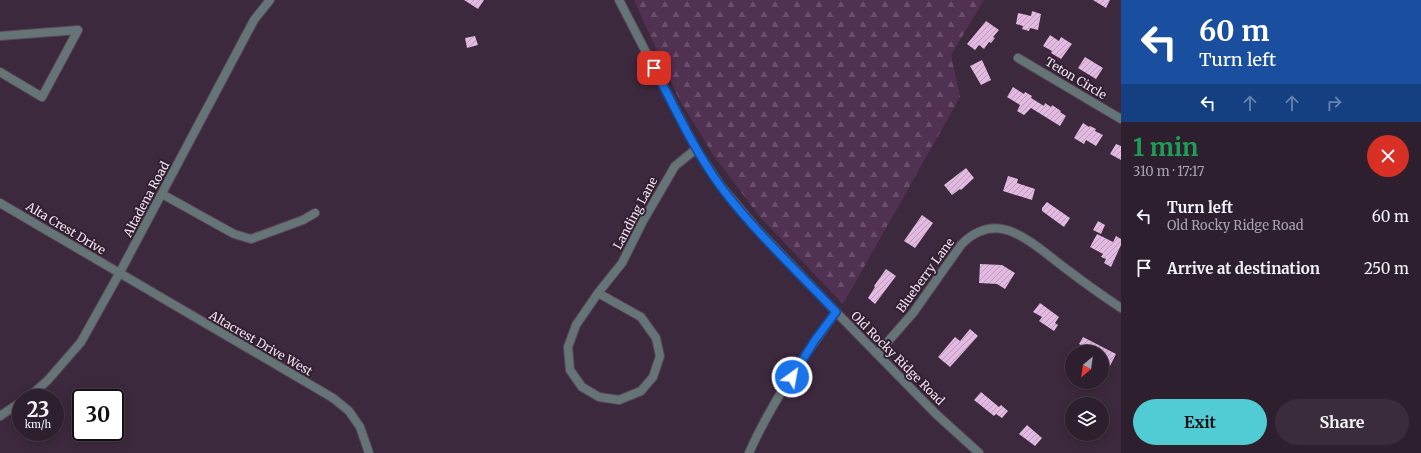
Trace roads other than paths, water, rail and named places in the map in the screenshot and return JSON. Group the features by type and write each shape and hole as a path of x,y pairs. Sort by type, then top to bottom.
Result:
{"street":[{"name":"Altadena Road","path":"38,389 48,380 81,342 162,194 254,20 270,0"},
{"name":"Old Rocky Ridge Road","path":"619,0 696,149 710,171 732,200 756,228 877,354 936,414 979,453"},
{"path":"0,36 78,30 42,97 0,72"},
{"name":"Teton Circle","path":"1018,58 1121,119"},
{"name":"Landing Lane","path":"598,293 641,317 656,338 660,356 652,377 641,391 619,400 599,397 582,387 570,370 568,347 576,325 598,293 622,263 643,221 675,166 696,149"},
{"path":"162,194 234,234 251,239 302,220 315,213"},
{"name":"Alta Crest Drive","path":"0,203 119,274"},
{"name":"Blueberry Lane","path":"877,354 913,313 961,245 974,234 989,229 1002,229 1023,238 1121,308"},
{"name":"Altacrest Drive West","path":"119,274 333,398 349,412 360,426 370,453"},
{"path":"749,453 761,426 815,340 836,312"},
{"path":"0,416 12,408"}]}
